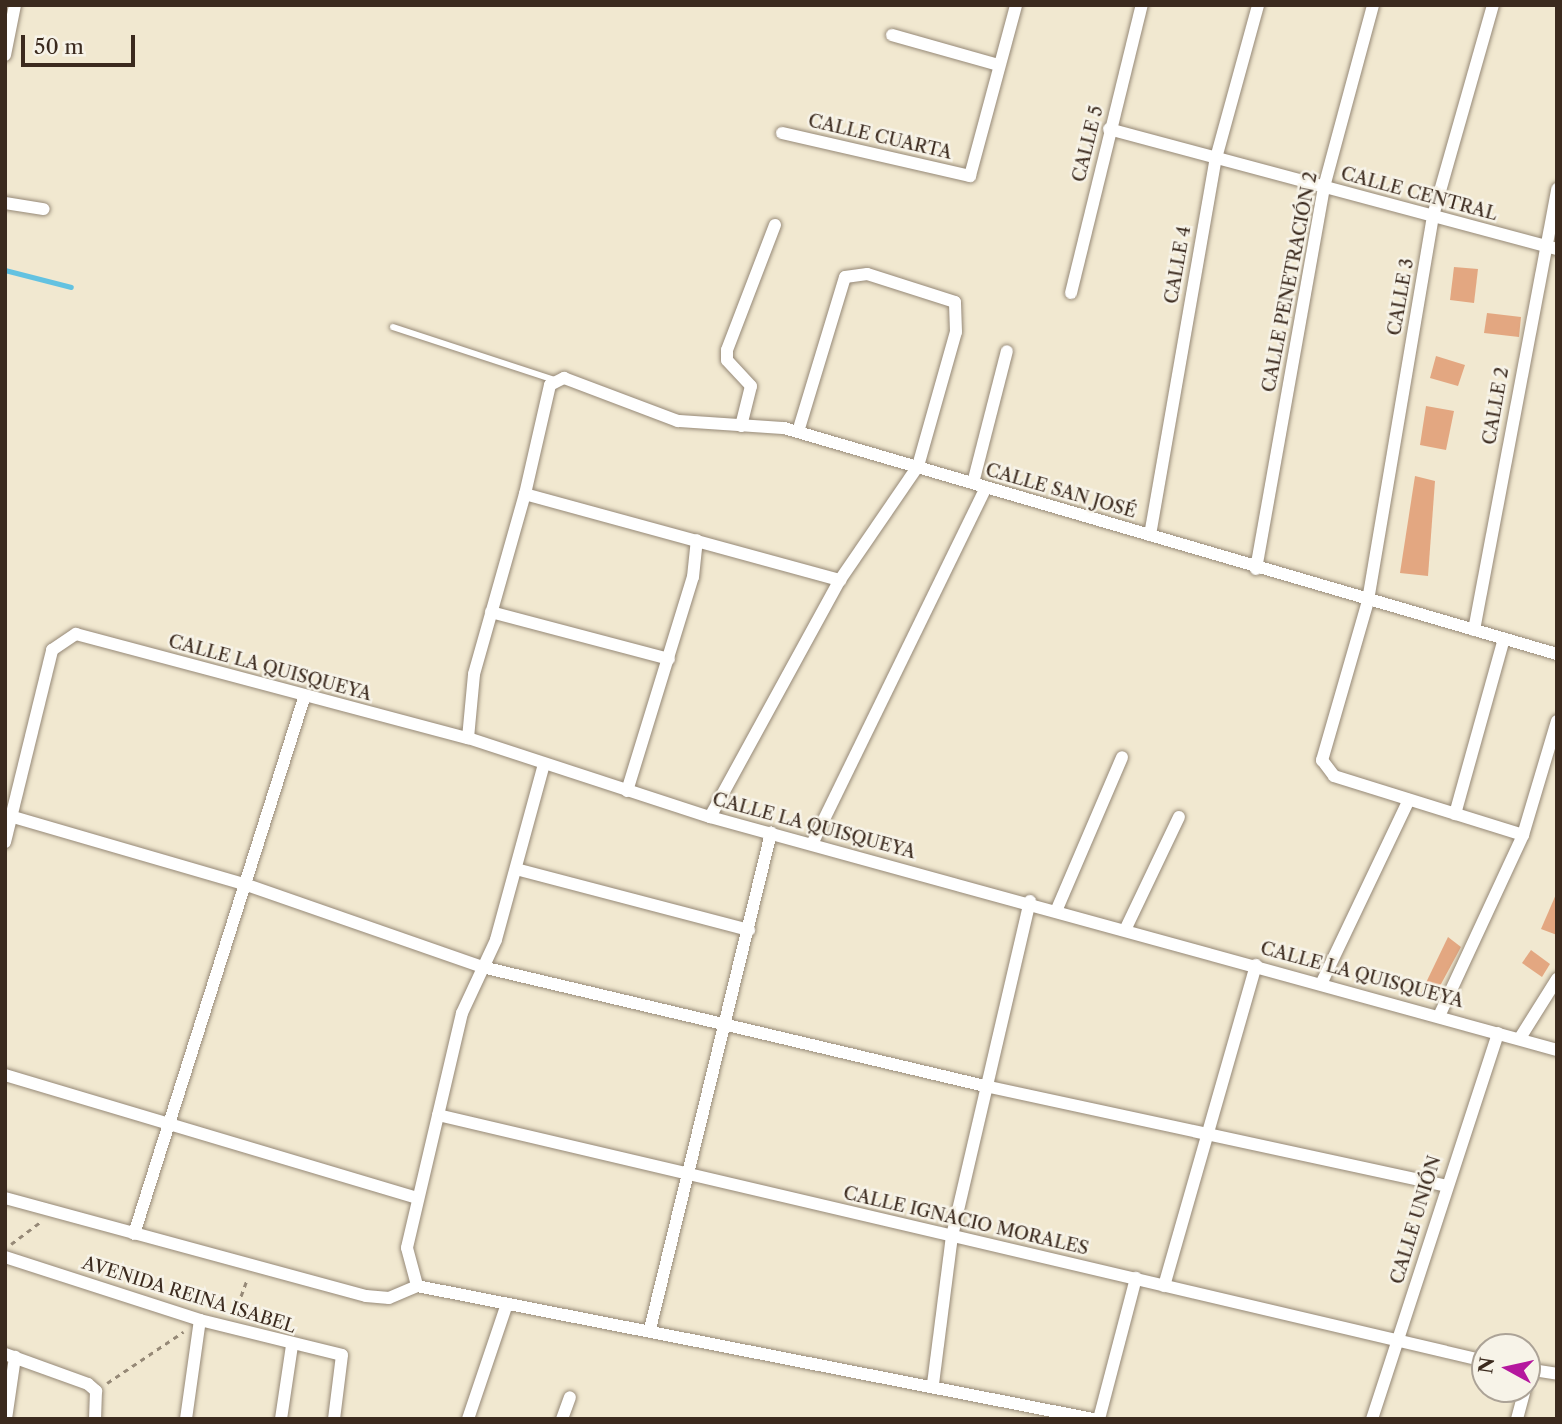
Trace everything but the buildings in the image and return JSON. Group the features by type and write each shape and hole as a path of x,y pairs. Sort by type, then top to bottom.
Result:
{"street":[{"path":"892,35 999,65 1016,5"},
{"name":"CALLE 5","path":"1071,293 1109,128 1142,5"},
{"name":"CALLE 4","path":"1150,535 1216,158 1258,5"},
{"name":"CALLE PENETRACIÓN 2","path":"1256,569 1324,187 1373,5"},
{"name":"CALLE 3","path":"1409,800 1334,776 1322,760 1368,601 1433,216 1493,5"},
{"path":"5,55 10,8"},
{"name":"CALLE CUARTA","path":"782,132 970,176 999,65"},
{"name":"CALLE CENTRAL","path":"1109,128 1557,249"},
{"name":"CALLE 2","path":"1474,630 1542,245 1557,189"},
{"path":"5,203 44,209"},
{"path":"741,426 751,386 727,360 727,350 775,225"},
{"path":"710,817 840,580 918,466 959,317 956,302 940,292 867,274 845,277 798,432"},
{"path":"812,844 980,485 1007,351"},
{"name":"CALLE SAN JOSÉ","path":"554,380 564,377 678,421 798,432 1150,535 1256,569 1557,654"},
{"path":"468,738 468,699 554,380"},
{"path":"525,494 840,580"},
{"path":"627,791 669,659 697,540"},
{"path":"491,612 669,659"},
{"name":"CALLE LA QUISQUEYA","path":"13,817 52,650 65,637 97,639 468,738 710,817 1030,901 1440,1014 1557,1050"},
{"path":"1455,814 1504,639"},
{"path":"134,1234 165,1122 247,885 305,695"},
{"path":"1440,1014 1523,835 1557,721"},
{"path":"1057,909 1122,757"},
{"path":"417,1286 407,1248 462,1013 482,967 516,869 544,764"},
{"path":"1322,982 1409,800 1523,835"},
{"path":"5,842 13,817 247,885 482,967 985,1087 1444,1185"},
{"path":"1126,928 1179,817"},
{"path":"650,1329 686,1173 726,1027 771,833"},
{"path":"516,869 749,930"},
{"path":"933,1384 952,1236 1030,901"},
{"path":"1164,1286 1204,1132 1256,965"},
{"path":"1520,1038 1557,979"},
{"name":"CALLE UNIÓN","path":"1372,1419 1444,1185 1498,1033"},
{"path":"5,1075 418,1198"},
{"name":"CALLE IGNACIO MORALES","path":"438,1115 1136,1278 1396,1345 1471,1358"},
{"path":"5,1198 251,1268 377,1297 417,1286 506,1307 650,1329 933,1384 1093,1419"},
{"name":"AVENIDA REINA ISABEL","path":"5,1255 200,1321 342,1355 334,1419"},
{"path":"1099,1419 1136,1278"},
{"path":"468,1419 506,1307"},
{"path":"186,1419 200,1321"},
{"path":"281,1419 292,1345"},
{"path":"6,1419 10,1356 96,1391 95,1419"},
{"path":"562,1419 570,1397"}],"lane":[{"path":"393,327 554,380"}],"path":[{"path":"5,1255 52,1212"},
{"path":"230,1328 251,1268"},
{"path":"96,1391 200,1321"}],"waterway":[{"path":"5,270 71,287"}]}
